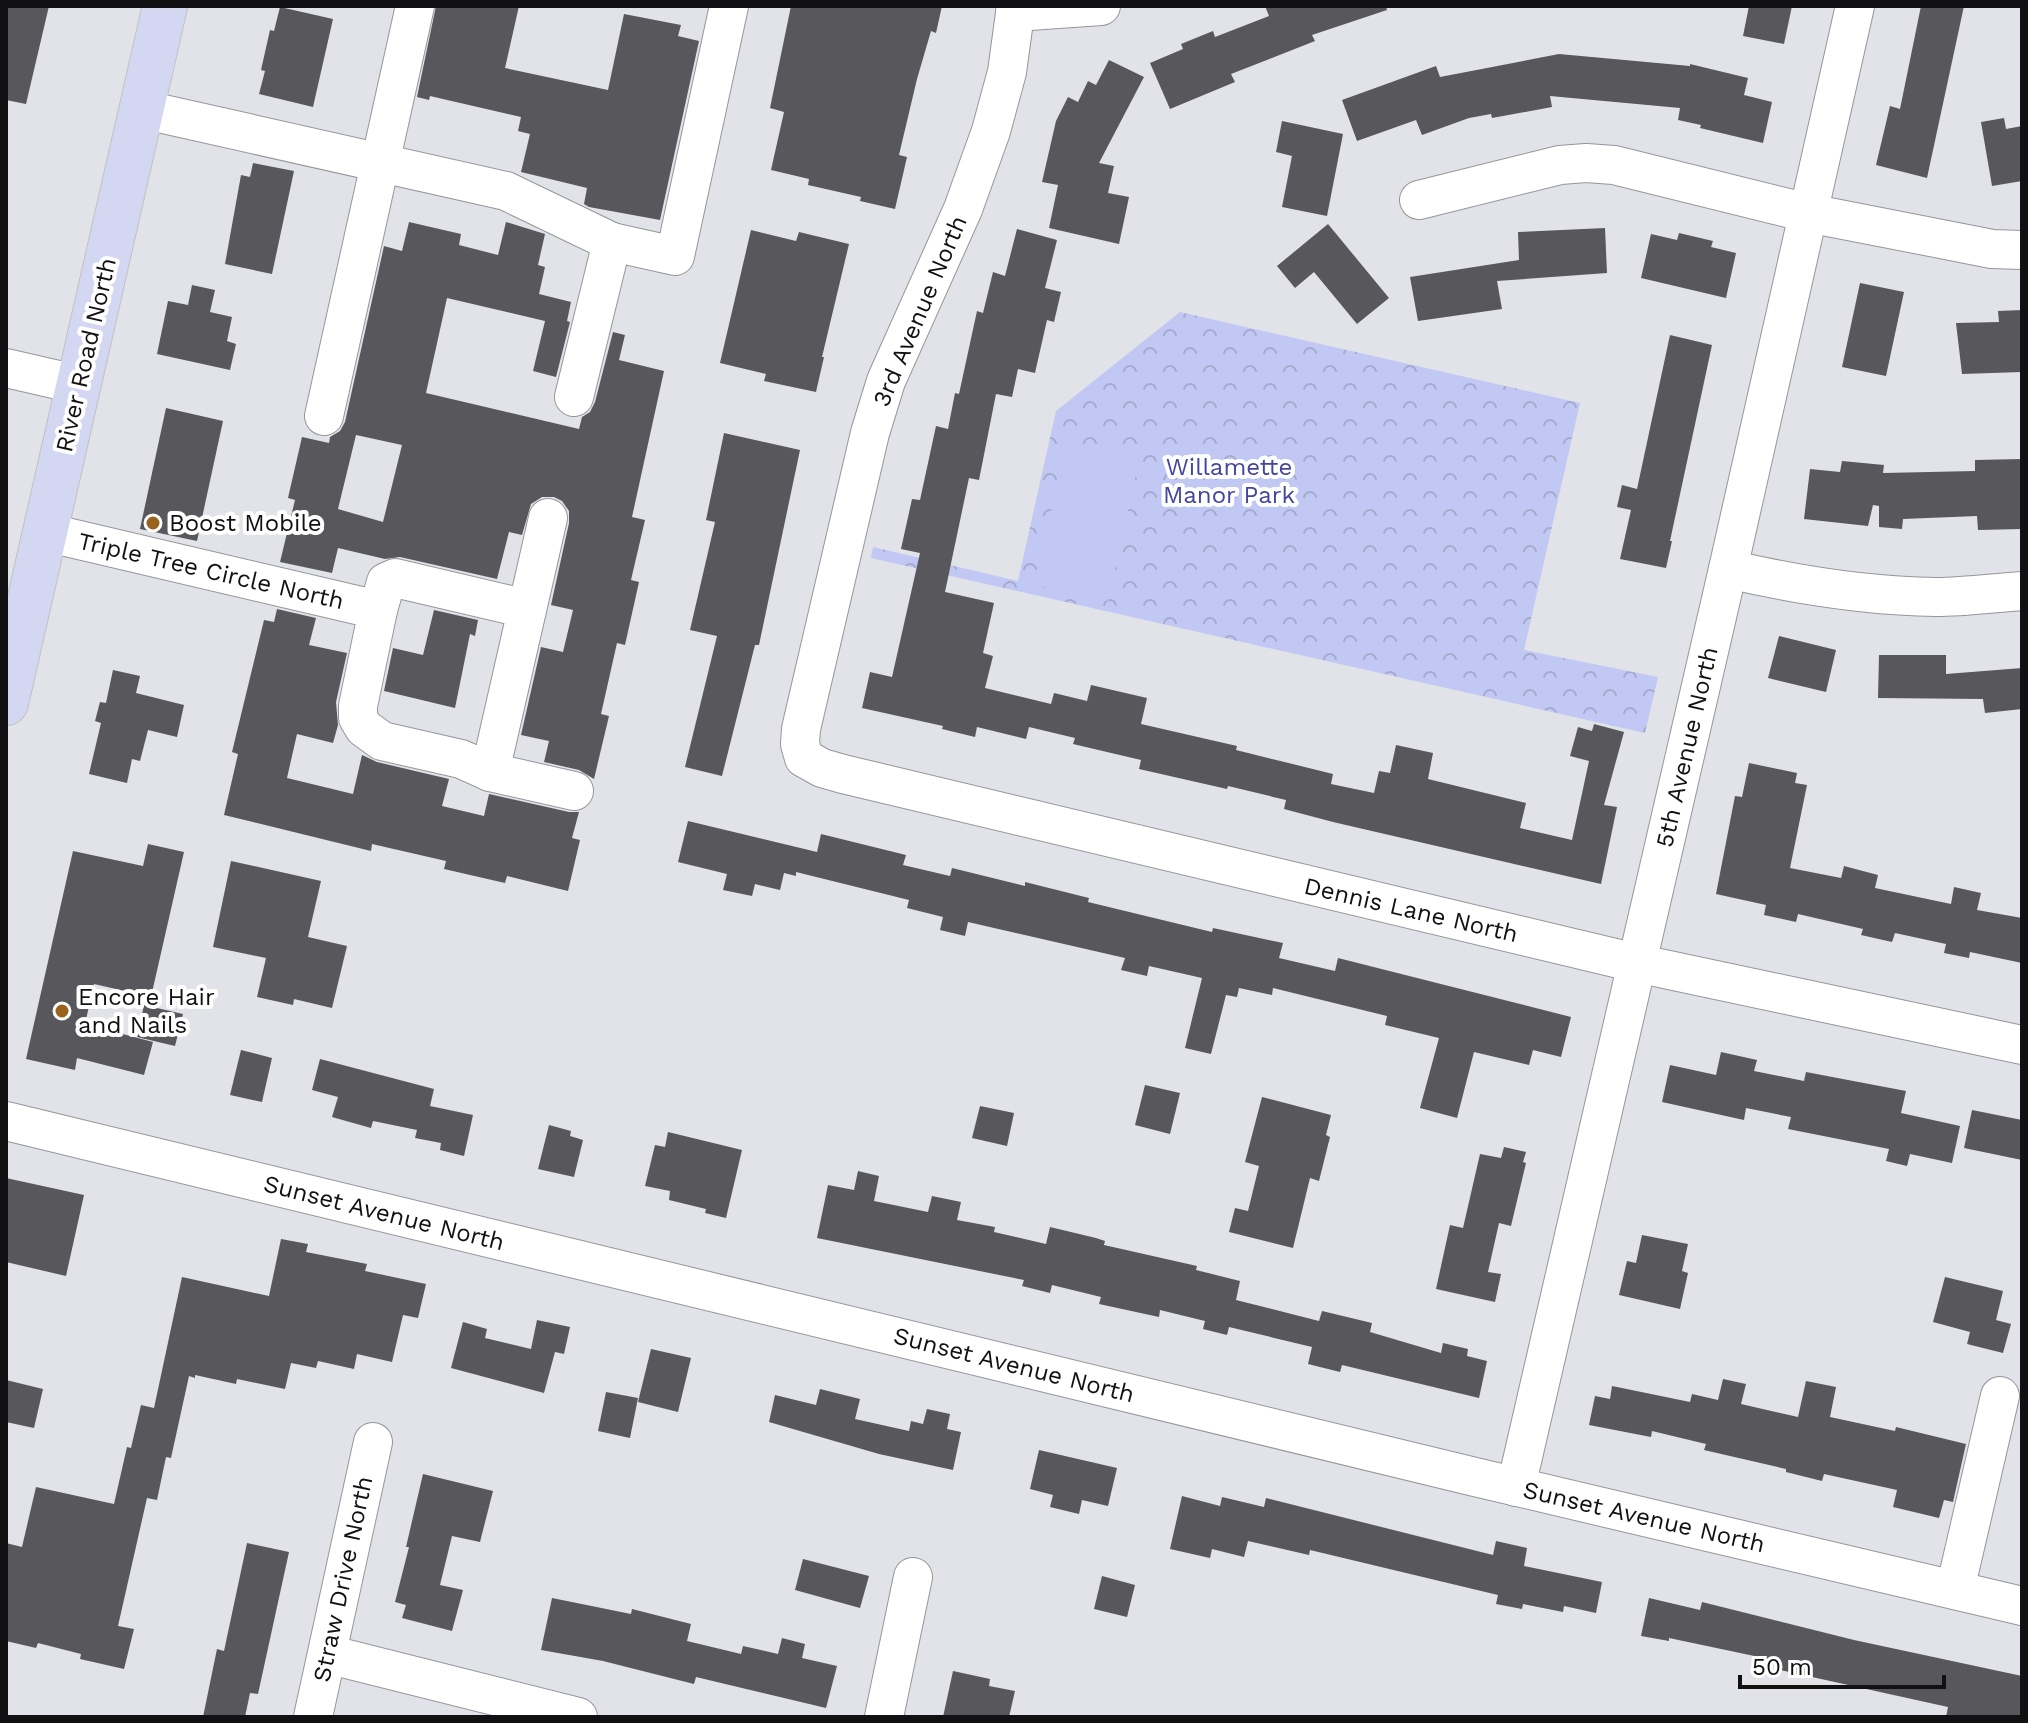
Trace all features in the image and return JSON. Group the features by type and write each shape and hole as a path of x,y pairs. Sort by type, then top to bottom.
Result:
{"main road":[{"name":"River Road North","path":"6,703 165,6"}],"street":[{"path":"324,416 415,6"},
{"path":"141,109 506,191 612,242 675,256 729,6"},
{"path":"1016,9 1101,6"},
{"name":"5th Avenue North","path":"1516,1487 1855,6"},
{"name":"3rd Avenue North","path":"804,758 800,744 801,729 870,433 886,381 963,209 986,144 1007,72 1016,9"},
{"path":"1419,200 1560,165 1586,163 1643,171 1808,213 1992,249 2022,250"},
{"path":"574,397 612,242"},
{"path":"6,368 80,385"},
{"path":"490,772 548,518"},
{"name":"Triple Tree Circle North","path":"45,532 378,610"},
{"path":"1728,569 1820,588 1871,593 1937,597 2022,591"},
{"name":"Triple Tree Circle North","path":"527,609 395,578 386,582 358,706 358,718 364,728 382,741 461,759 490,772 574,791"},
{"name":"Dennis Lane North","path":"804,758 822,768 843,774 1636,963 2022,1045"},
{"name":"Sunset Avenue North","path":"6,1121 1516,1487 2022,1606"},
{"path":"1955,1590 2000,1396"},
{"name":"Straw Drive North","path":"313,1717 373,1442"},
{"path":"884,1717 913,1577"},
{"path":"327,1654 578,1717"}],"green space":[{"name":"Willamette Manor Park","path":"1180,312 1580,403 1524,650 1658,677 1645,733 871,558 873,547 1018,581 1056,411"},
{"path":"1067,441 1140,457 1108,601 1034,585"}],"building":[{"path":"6,6 49,6 26,104 6,100"},
{"path":"436,6 519,6 505,68 608,90 624,14 681,25 678,36 699,41 660,220 589,207 584,204 587,188 521,172 530,134 518,131 521,117 430,96 429,100 417,97"},
{"path":"791,6 942,6 936,33 931,31 917,79 899,155 907,157 895,209 860,201 861,197 808,185 809,179 771,170 784,112 770,108"},
{"path":"1265,6 1386,6 1387,10 1312,35 1315,41 1231,74 1235,82 1170,109 1150,63 1183,49 1181,44 1213,31 1215,37 1269,16"},
{"path":"1749,6 1792,6 1784,44 1743,36"},
{"path":"1921,6 1964,6 1927,178 1876,165 1890,106 1900,109"},
{"path":"280,7 333,19 313,107 259,94 270,30 274,31"},
{"path":"1559,54 1690,64 1748,78 1744,95 1772,102 1763,143 1678,120 1680,108 1550,96 1552,107 1492,118 1491,114 1469,118 1422,135 1416,120 1357,141 1342,100 1436,66 1440,77"},
{"path":"1109,60 1144,77 1099,163 1114,166 1108,193 1129,197 1119,244 1049,228 1058,185 1042,182 1056,121 1068,97 1078,102 1088,81 1096,85"},
{"path":"2004,118 2006,129 2022,126 2022,181 1992,186 1981,122"},
{"path":"1282,121 1343,134 1327,216 1282,207 1292,156 1276,152"},
{"path":"253,163 294,171 272,274 225,264 241,175 250,177"},
{"path":"409,222 461,234 459,245 498,255 506,222 545,234 538,265 545,267 539,294 571,302 567,321 570,322 556,377 533,371 545,321 447,298 426,393 579,429 582,417 590,412 595,402 613,332 625,335 619,360 664,371 632,517 645,520 631,580 639,582 625,645 617,643 601,714 609,716 594,779 579,770 544,762 549,741 521,735 541,647 563,652 573,610 551,605 569,523 569,511 562,501 542,497 531,504 522,535 509,532 497,579 400,557 385,559 338,548 332,573 280,562 295,500 288,498 302,437 329,443 330,437 340,431 345,422 384,246 402,251","holes":["356,435 402,445 383,522 338,509"]},
{"path":"1328,224 1389,298 1357,324 1314,272 1295,288 1277,266"},
{"path":"1605,228 1607,273 1497,281 1502,309 1418,321 1410,277 1519,260 1518,232"},
{"path":"1017,229 1057,240 1045,288 1061,292 1054,322 1047,320 1035,373 1018,369 1012,397 996,394 979,480 969,478 945,592 994,603 983,653 993,656 985,688 1051,704 1054,693 1087,701 1091,685 1147,698 1141,724 1237,746 1236,750 1333,774 1331,784 1374,793 1379,771 1390,773 1396,745 1433,753 1428,779 1526,803 1520,828 1572,840 1589,761 1570,756 1578,727 1592,731 1594,724 1624,732 1604,805 1617,807 1601,884 1284,809 1286,800 1139,769 1141,760 1073,744 1075,738 1029,727 1026,739 977,727 975,737 942,729 943,726 862,708 870,672 892,677 920,553 901,549 912,499 920,500 936,426 948,429 977,311 983,313 993,272 1005,276"},
{"path":"751,230 796,241 799,232 849,244 816,392 764,381 766,374 720,363"},
{"path":"1679,233 1713,241 1711,247 1736,253 1726,298 1641,278 1651,234 1677,240"},
{"path":"1860,283 1904,292 1886,376 1842,367"},
{"path":"192,285 215,290 210,312 232,317 227,341 236,344 230,370 157,354 168,301 188,305"},
{"path":"2022,310 2022,372 1962,374 1956,323 1999,322 1998,311"},
{"path":"1670,335 1712,345 1666,568 1620,559 1631,510 1617,507 1622,485 1637,489"},
{"path":"166,408 223,421 197,541 140,529"},
{"path":"724,433 800,450 759,645 755,645 722,776 685,767 717,636 690,630 715,522 706,520"},
{"path":"2022,459 2022,529 1978,530 1977,516 1903,519 1902,529 1879,527 1879,506 1873,505 1868,526 1804,519 1810,469 1840,472 1842,461 1884,465 1883,473 1975,471 1975,460"},
{"path":"277,609 316,618 309,645 347,653 336,702 338,725 333,743 297,734 287,778 353,794 362,755 377,762 449,779 442,806 484,816 489,794 579,812 572,838 580,840 568,891 507,876 505,883 444,869 446,861 372,844 371,851 224,815 238,754 232,752 264,620 274,622"},
{"path":"434,610 478,620 475,636 470,634 455,708 384,691 393,648 423,655"},
{"path":"1779,636 1836,650 1826,692 1768,678"},
{"path":"1879,655 1946,655 1946,674 2022,668 2022,709 1985,713 1983,699 1878,698"},
{"path":"113,670 140,676 136,693 184,705 177,737 148,730 140,761 132,759 127,783 89,774 101,723 95,721 100,702 106,703"},
{"path":"1749,763 1797,773 1795,783 1807,785 1790,868 1841,878 1844,866 1878,875 1875,888 1951,904 1954,887 1981,893 1977,910 2022,918 2022,963 1970,952 1969,958 1944,953 1946,944 1895,933 1892,942 1861,935 1863,929 1798,914 1796,922 1764,915 1766,905 1716,894 1735,796 1742,797"},
{"path":"688,821 817,852 821,834 906,855 903,865 950,876 952,868 1025,886 1025,882 1089,898 1088,902 1212,932 1213,928 1283,943 1279,958 1335,971 1338,958 1571,1017 1561,1057 1533,1050 1529,1065 1474,1052 1457,1118 1420,1108 1439,1038 1385,1025 1387,1016 1273,988 1272,995 1239,988 1237,997 1226,995 1211,1054 1185,1048 1202,978 1149,966 1147,976 1121,970 1125,958 968,922 965,936 940,930 943,917 907,908 909,900 796,872 796,876 784,873 780,890 755,884 752,896 723,890 727,874 678,862"},
{"path":"148,844 184,852 151,997 94,984 85,1024 153,1042 144,1075 77,1058 75,1070 26,1059 73,851 143,866"},
{"path":"231,861 321,881 308,937 347,946 332,1008 294,999 293,1005 257,997 266,958 213,947"},
{"path":"144,1005 183,1014 175,1046 137,1037"},
{"path":"241,1050 272,1058 262,1102 230,1095"},
{"path":"1721,1052 1757,1060 1754,1071 1804,1081 1806,1072 1906,1091 1901,1113 1960,1126 1952,1163 1910,1154 1907,1166 1886,1161 1889,1149 1788,1129 1791,1117 1746,1108 1744,1120 1662,1102 1670,1065 1716,1075"},
{"path":"320,1059 434,1089 430,1106 473,1115 464,1156 440,1150 441,1143 415,1138 417,1130 373,1121 371,1128 332,1117 338,1097 312,1090"},
{"path":"1145,1085 1180,1093 1170,1134 1135,1125"},
{"path":"1262,1097 1331,1115 1326,1135 1330,1137 1319,1181 1310,1178 1293,1248 1229,1232 1235,1208 1248,1211 1259,1166 1245,1162"},
{"path":"980,1106 1014,1113 1007,1146 972,1138"},
{"path":"1972,1110 2022,1120 2022,1160 1964,1148"},
{"path":"549,1125 571,1131 570,1136 583,1140 574,1177 538,1169"},
{"path":"668,1132 742,1150 726,1218 705,1213 706,1209 669,1200 670,1191 645,1186 655,1145 665,1147"},
{"path":"1504,1147 1526,1152 1523,1162 1526,1163 1511,1226 1499,1223 1488,1272 1501,1274 1495,1302 1436,1289 1450,1225 1463,1228 1480,1154 1501,1158"},
{"path":"858,1171 879,1176 874,1201 928,1212 932,1196 961,1202 957,1220 995,1227 994,1232 1046,1244 1050,1227 1096,1238 1105,1241 1104,1245 1197,1266 1196,1270 1240,1281 1236,1300 1319,1321 1322,1311 1372,1323 1370,1332 1441,1353 1443,1343 1468,1349 1467,1356 1487,1361 1479,1398 1342,1365 1340,1372 1308,1364 1312,1347 1229,1327 1227,1335 1203,1329 1205,1321 1160,1310 1159,1317 1099,1304 1101,1297 1052,1285 1050,1293 1022,1286 1024,1280 817,1238 828,1185 854,1190"},
{"path":"6,1178 84,1195 66,1276 6,1262"},
{"path":"1642,1235 1688,1244 1682,1271 1688,1273 1680,1309 1619,1295 1627,1261 1636,1263"},
{"path":"281,1239 308,1244 306,1252 367,1264 365,1271 426,1284 418,1318 403,1315 392,1362 357,1354 354,1369 318,1361 316,1368 291,1363 285,1389 237,1379 236,1384 189,1376 171,1458 166,1457 157,1500 147,1498 118,1626 134,1629 124,1669 80,1659 81,1654 38,1643 36,1648 6,1641 6,1543 22,1547 36,1487 114,1504 127,1447 131,1448 141,1405 154,1408 182,1277 269,1296"},
{"path":"1945,1277 2003,1291 1996,1320 2011,1324 2003,1353 1967,1344 1970,1332 1933,1322"},
{"path":"537,1320 570,1327 564,1354 555,1352 544,1393 451,1368 463,1322 487,1329 485,1338 531,1349"},
{"path":"651,1349 691,1358 678,1412 638,1402"},
{"path":"1723,1379 1746,1384 1741,1404 1798,1417 1806,1381 1836,1387 1830,1417 1895,1431 1896,1427 1966,1444 1953,1502 1944,1500 1939,1518 1893,1507 1897,1490 1824,1474 1822,1481 1786,1472 1786,1469 1704,1450 1706,1444 1652,1431 1651,1437 1589,1425 1595,1396 1610,1399 1612,1386 1690,1402 1692,1394 1718,1400"},
{"path":"6,1380 43,1389 34,1428 6,1422"},
{"path":"820,1389 860,1399 855,1419 909,1431 911,1421 923,1424 927,1409 950,1414 947,1429 961,1432 953,1470 879,1454 769,1422 775,1395 816,1405"},
{"path":"606,1392 638,1398 630,1438 598,1431"},
{"path":"1039,1450 1117,1468 1108,1506 1082,1500 1079,1514 1050,1507 1053,1495 1030,1489"},
{"path":"423,1474 493,1491 480,1542 452,1536 440,1585 463,1590 452,1631 402,1618 406,1605 395,1602"},
{"path":"1182,1496 1220,1506 1222,1497 1264,1507 1266,1498 1493,1555 1496,1541 1527,1548 1524,1566 1602,1582 1596,1613 1564,1606 1563,1612 1523,1604 1522,1609 1496,1604 1498,1595 1310,1550 1309,1555 1248,1541 1244,1557 1212,1549 1210,1558 1170,1549"},
{"path":"247,1543 289,1552 258,1694 250,1693 245,1717 203,1717 217,1649 224,1651"},
{"path":"803,1559 869,1576 860,1608 795,1590"},
{"path":"1102,1576 1135,1585 1127,1617 1094,1609"},
{"path":"552,1598 631,1614 632,1609 691,1624 687,1641 741,1654 743,1646 778,1654 782,1638 805,1644 802,1658 837,1666 826,1708 696,1677 694,1684 603,1661 541,1650"},
{"path":"1649,1598 1700,1610 1702,1602 1854,1640 2022,1676 2022,1717 1946,1717 1948,1707 1776,1669 1778,1661 1669,1638 1669,1641 1641,1636"},
{"path":"953,1671 990,1679 989,1686 1015,1691 1009,1717 943,1717"}],"place":[{"name":"Boost Mobile","path":"153,523"},
{"name":"Encore Hair and Nails","path":"62,1011"}]}
